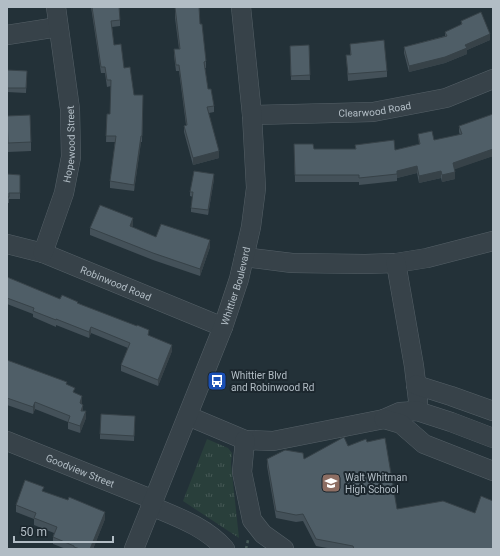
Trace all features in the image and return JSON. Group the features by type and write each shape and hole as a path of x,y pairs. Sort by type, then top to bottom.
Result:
{"street":[{"name":"Hopewood Street","path":"43,253 64,193 71,157 70,110 56,7"},
{"name":"Whittier Boulevard","path":"134,549 224,327 239,279 251,227 256,188 252,115 241,7"},
{"path":"7,35 58,27"},
{"name":"Clearwood Road","path":"252,115 373,112 446,98 493,79"},
{"path":"244,257 292,262 365,264 396,263 427,258 493,241"},
{"name":"Robinwood Road","path":"7,244 43,253 224,327"},
{"path":"396,263 414,366 418,400 417,410"},
{"path":"416,386 451,396 493,412"},
{"path":"188,416 245,440 272,441 384,419 400,412 417,410 493,438"},
{"path":"384,419 401,424 424,444 493,471"},
{"path":"245,440 242,472 252,520 264,534 284,549"},
{"name":"Goodview Street","path":"7,441 152,503 206,532 225,549"}],"green space":[{"path":"207,439 228,448 232,453 231,464 239,538 183,501"}],"building":[{"path":"92,7 119,7 120,20 111,21 114,45 121,44 124,68 130,67 134,95 143,95 142,136 134,185 110,181 116,136 106,136 107,114 110,114 111,80 107,80 105,67 101,67"},
{"path":"175,7 199,7 208,89 211,89 214,106 207,107 219,151 193,158 184,126 187,125 179,65 176,65 174,49 180,49"},
{"path":"481,12 490,34 465,45 467,48 445,57 409,66 404,47 447,36 445,32 462,24 461,21"},
{"path":"384,40 387,71 348,74 346,55 351,55 350,44"},
{"path":"309,45 310,75 291,76 290,46"},
{"path":"7,70 27,71 26,88 7,88"},
{"path":"493,114 493,149 453,163 455,172 442,175 441,171 419,176 417,166 397,171 397,174 359,178 359,175 295,175 294,144 313,144 314,149 356,149 355,145 394,140 395,150 420,144 418,134 432,131 434,140 462,134 459,126"},
{"path":"30,115 31,142 8,143 7,116"},
{"path":"194,171 214,174 208,210 191,208 193,192 190,192"},
{"path":"7,174 20,175 20,193 9,193 9,197 7,197"},
{"path":"100,205 133,218 130,226 156,237 161,224 210,240 200,269 153,253 90,228"},
{"path":"7,277 60,299 62,295 78,302 77,303 137,325 149,330 148,335 172,345 158,380 121,365 130,343 91,327 89,332 56,320 33,311 34,308 7,298"},
{"path":"7,360 67,382 66,384 75,388 73,392 82,396 80,403 83,405 81,411 86,411 80,426 68,422 70,416 35,402 33,407 7,398"},
{"path":"101,414 135,416 134,436 100,434"},
{"name":"Walt Whitman High School","path":"344,437 348,446 366,439 367,442 385,438 397,509 443,501 475,513 481,496 493,501 493,549 354,549 353,546 316,539 303,514 296,515 276,511 267,459 285,450 303,453 304,459"},
{"path":"25,480 44,487 42,491 68,500 69,497 105,512 90,549 80,549 53,537 57,527 34,518 36,513 16,505"}],"place":[{"name":"Whittier Blvd and Robinwood Rd","path":"217,381"},
{"name":"Walt Whitman High School","path":"331,483"}]}
